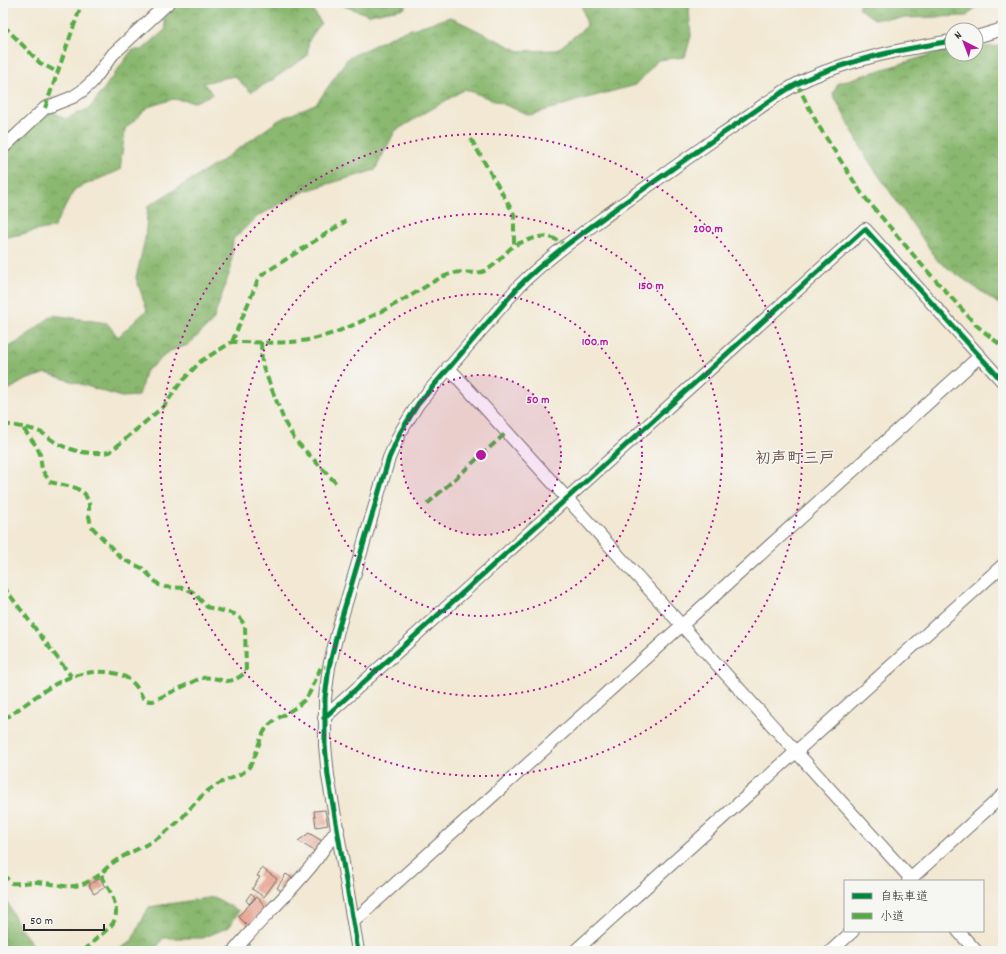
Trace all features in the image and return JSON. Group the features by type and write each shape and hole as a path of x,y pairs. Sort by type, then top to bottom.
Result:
{"street":[{"path":"3,148 45,108 73,97 82,91 92,82 113,54 168,3"},
{"path":"984,35 1003,29"},
{"path":"358,951 328,776 324,718 325,698 329,667 338,630 389,458 400,433 418,404 518,286 536,268 565,245 784,91 810,78 862,59 912,47 944,42"},
{"path":"324,718 866,229 1003,382"},
{"path":"353,922 980,356"},
{"path":"448,367 911,880 1003,795"},
{"path":"575,951 1003,564"},
{"path":"234,951 253,928 319,858 329,840 338,829"},
{"path":"831,951 852,932"},
{"path":"959,932 976,951"}],"green space":[{"path":"177,3 309,3 321,23 309,40 307,56 269,82 251,92 234,76 203,83 213,94 195,102 173,99 148,107 125,129 120,170 75,189 54,227 3,238 3,136 51,110 65,119 90,108 132,50 142,50 166,29 163,18"},
{"path":"343,3 404,3 405,8 369,15 344,6"},
{"path":"581,3 691,3 689,10 691,36 685,57 658,60 636,85 530,115 465,89 395,131 375,170 305,191 258,216 233,239 231,268 213,321 188,345 170,351 145,372 139,396 121,397 46,373 25,380 3,393 3,350 18,342 53,315 107,323 118,337 147,310 136,278 145,239 148,206 220,162 279,120 317,103 348,58 399,33 450,17 519,51 557,50 587,26"},
{"path":"859,3 980,3 967,16 874,19 860,9"},
{"path":"1002,46 1003,48 1003,307 938,261 866,157 833,94 838,83 944,50 944,62 984,62 984,47"},
{"path":"3,893 19,927 38,951 3,951"},
{"path":"214,897 239,911 229,927 203,938 163,938 154,951 116,951 131,942 149,907"}],"building":[{"path":"325,810 328,825 316,827 314,811"},
{"path":"309,833 322,841 316,852 298,841"},
{"path":"262,868 277,879 264,897 252,889 260,877 257,876"},
{"path":"286,874 294,879 283,892 277,888"},
{"path":"100,878 105,887 94,894 89,885"},
{"path":"251,893 255,897 249,904 246,900"},
{"path":"257,897 268,909 248,926 238,916"}],"marked path":[{"path":"45,108 82,3"},
{"path":"3,26 40,63 57,72"},
{"path":"797,84 818,125 862,194 921,264 976,325 1003,347"},
{"path":"471,139 514,214 514,245"},
{"path":"232,342 258,280 263,274 346,221"},
{"path":"3,424 35,430 61,445 82,452 110,452 164,406 181,382 201,361 232,342 296,342 328,335 352,326 376,314 445,276 459,272 474,273 484,271 491,267 512,247 519,243 537,237 551,237 565,245"},
{"path":"261,342 262,364 285,423 295,440 336,483"},
{"path":"3,717 9,716 38,695 63,680 85,673 107,672 121,675 133,683 144,699 153,701 201,678 215,678 228,681 233,680 246,672 245,626 240,618 234,614 207,607 193,592 185,588 165,587 159,585 142,568 122,559 91,526 89,503 85,494 76,488 50,482 42,470 40,454 37,447 22,427"},
{"path":"427,504 507,432"},
{"path":"3,586 71,676"},
{"path":"84,951 110,927 116,914 114,900 101,874 107,867 162,835 178,822 210,789 238,776 246,770 252,762 262,736 268,726 303,702 311,690 321,667 329,667"},
{"path":"3,874 11,883 36,882 69,886 83,884 101,874"}],"cycle path":[{"path":"358,951 328,776 325,745 325,698 329,667 338,630 389,458 400,433 418,404 530,275 618,207 765,104 786,90 826,71 897,51 944,42"},
{"path":"324,718 865,229 1003,382"}],"district":[{"name":"初声町三戸","path":"795,457"}]}
